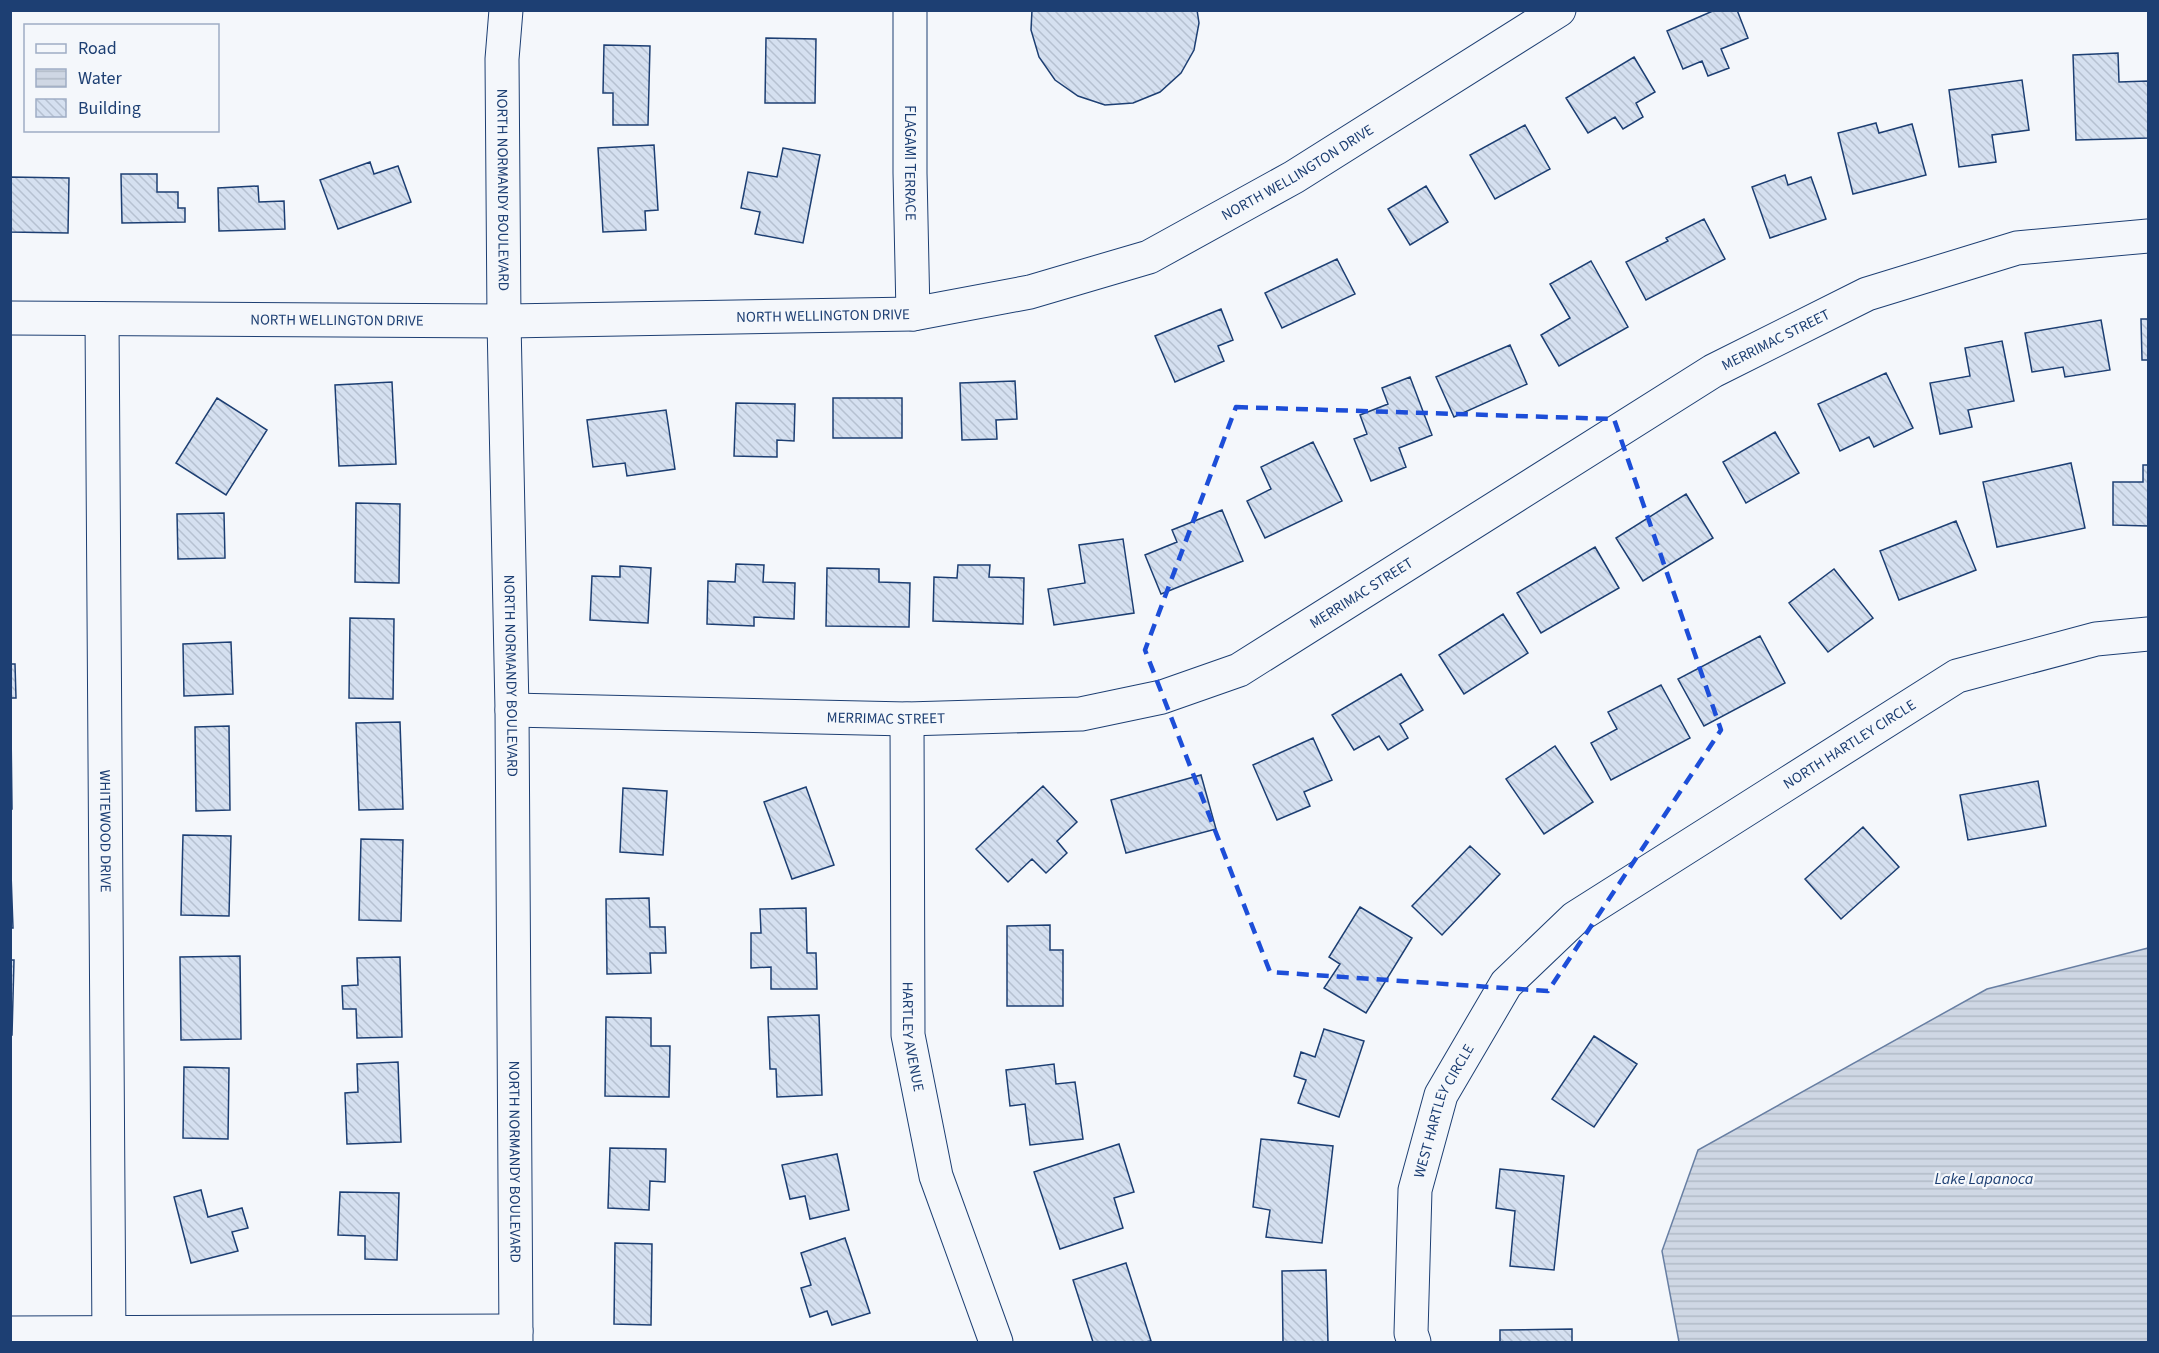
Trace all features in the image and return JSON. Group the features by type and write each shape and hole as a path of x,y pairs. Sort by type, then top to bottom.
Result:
{"street":[{"name":"NORTH NORMANDY BOULEVARD","path":"506,10 502,59 504,321 512,710 516,1337"},
{"name":"FLAGAMI TERRACE","path":"910,10 913,314"},
{"name":"NORTH WELLINGTON DRIVE","path":"10,318 504,321 913,314 1029,292 1149,257 1294,177 1559,10"},
{"name":"MERRIMAC STREET","path":"512,710 907,719 1081,714 1162,696 1239,670 1713,371 1867,294 2017,248 2148,236"},
{"name":"WHITEWOOD DRIVE","path":"102,320 109,1337"},
{"name":"NORTH HARTLEY CIRCLE","path":"1575,918 1957,676 2096,639 2148,634"},
{"name":"HARTLEY AVENUE","path":"907,719 908,1035 936,1176 996,1342"},
{"name":"WEST HARTLEY CIRCLE","path":"1414,1342 1411,1332 1415,1190 1441,1095 1506,984 1575,918"},
{"path":"10,1333 109,1337 516,1337"}],"highlighted area":[{"path":"1236,407 1614,419 1721,730 1548,991 1270,972 1145,650"}],"water":[{"name":"Lake Lapanoca","path":"2148,948 2148,1342 1679,1342 1662,1251 1698,1150 1987,989"}],"building":[{"path":"1032,10 1197,10 1199,23 1194,50 1181,73 1160,92 1133,103 1105,105 1078,96 1055,80 1039,57 1031,30"},
{"path":"1715,10 1737,10 1748,38 1721,49 1729,68 1708,76 1702,61 1683,69 1667,31"},
{"path":"766,38 816,39 815,103 765,103"},
{"path":"604,45 650,46 648,125 613,125 613,93 603,93"},
{"path":"2118,53 2119,82 2148,81 2148,138 2076,140 2073,55"},
{"path":"1634,57 1655,92 1636,103 1643,117 1623,129 1615,117 1588,133 1566,98"},
{"path":"2022,80 2029,130 1992,135 1996,162 1959,167 1949,90"},
{"path":"1876,123 1879,133 1912,124 1926,175 1853,194 1838,133"},
{"path":"1525,125 1550,169 1495,199 1470,155"},
{"path":"654,145 658,210 645,211 646,230 603,232 598,148"},
{"path":"783,148 820,155 803,243 755,234 760,212 741,208 748,172 777,177"},
{"path":"370,162 374,174 398,166 411,202 338,229 320,180"},
{"path":"121,174 157,174 157,192 178,192 178,208 185,208 185,222 122,223"},
{"path":"1785,175 1788,185 1811,177 1826,219 1770,238 1752,187"},
{"path":"10,177 69,178 68,233 10,232"},
{"path":"258,186 259,202 284,201 285,229 219,231 218,188"},
{"path":"1426,186 1448,222 1410,245 1388,209"},
{"path":"1704,219 1725,259 1646,300 1626,262 1668,241 1666,238"},
{"path":"1337,259 1355,294 1282,328 1265,293"},
{"path":"1591,261 1628,327 1559,366 1541,335 1570,318 1550,284"},
{"path":"1221,309 1233,340 1218,346 1224,361 1175,382 1155,336"},
{"path":"2141,319 2148,319 2148,360 2142,360"},
{"path":"2101,320 2110,370 2065,377 2063,367 2032,372 2025,333"},
{"path":"2002,341 2014,401 1968,410 1972,427 1940,434 1930,383 1970,376 1965,348"},
{"path":"1510,345 1527,384 1454,417 1436,377"},
{"path":"1886,373 1913,428 1874,447 1869,437 1840,451 1818,404"},
{"path":"1410,377 1432,435 1399,448 1406,467 1371,481 1354,439 1367,434 1360,415 1388,404 1382,388"},
{"path":"1015,381 1017,419 996,420 997,439 962,440 960,383"},
{"path":"392,382 396,464 339,466 335,385"},
{"path":"217,398 267,430 226,495 176,463"},
{"path":"833,398 902,398 902,438 833,438"},
{"path":"736,403 795,404 794,441 777,440 777,457 734,456"},
{"path":"666,410 675,469 627,476 625,463 593,467 587,420"},
{"path":"1775,432 1799,473 1746,503 1723,462"},
{"path":"1313,442 1342,501 1265,538 1247,501 1271,489 1261,467"},
{"path":"2071,463 2085,528 1997,547 1983,482"},
{"path":"2143,465 2148,465 2148,526 2113,525 2113,482 2143,482"},
{"path":"1686,494 1713,538 1643,581 1616,538"},
{"path":"356,503 400,504 399,583 355,582"},
{"path":"1222,510 1243,561 1161,594 1145,555 1177,542 1172,530"},
{"path":"224,513 225,558 178,559 177,514"},
{"path":"1956,521 1976,570 1899,600 1880,551"},
{"path":"1123,539 1134,613 1054,625 1048,589 1085,583 1079,545"},
{"path":"1595,547 1619,588 1541,633 1517,593"},
{"path":"736,564 764,565 763,582 795,583 794,619 754,617 754,626 707,624 708,581 735,582"},
{"path":"958,565 990,565 989,577 1024,578 1023,624 933,621 934,577 957,578"},
{"path":"620,566 651,568 648,623 590,620 592,576 620,577"},
{"path":"827,568 879,569 879,582 910,583 909,627 826,626"},
{"path":"1834,569 1873,618 1828,652 1789,603"},
{"path":"1503,614 1528,653 1464,694 1439,655"},
{"path":"350,618 394,619 393,699 349,698"},
{"path":"1760,636 1785,683 1704,726 1678,679"},
{"path":"231,642 233,694 184,696 183,644"},
{"path":"10,664 15,664 16,698 10,698"},
{"path":"1401,674 1423,710 1400,724 1408,738 1388,750 1379,736 1354,750 1332,715"},
{"path":"1661,685 1690,738 1611,780 1591,743 1617,729 1608,712"},
{"path":"400,722 403,809 359,810 356,723"},
{"path":"229,726 230,810 196,811 195,727"},
{"path":"10,728 12,809 10,809"},
{"path":"1313,738 1332,780 1304,792 1310,806 1277,820 1253,765"},
{"path":"1555,746 1593,802 1544,834 1506,779"},
{"path":"1201,775 1216,829 1126,853 1111,800"},
{"path":"2038,781 2046,826 1968,840 1960,795"},
{"path":"1043,786 1077,822 1057,841 1067,853 1046,873 1032,859 1008,882 976,849"},
{"path":"806,787 834,865 792,879 764,802"},
{"path":"623,788 667,791 663,855 620,852"},
{"path":"1863,827 1899,867 1841,919 1805,879"},
{"path":"183,835 231,836 229,916 181,915"},
{"path":"361,839 403,840 401,921 359,920"},
{"path":"10,846 13,928 10,928"},
{"path":"1470,846 1500,874 1442,935 1412,906"},
{"path":"649,898 650,927 665,927 666,953 650,953 651,973 607,974 606,899"},
{"path":"1360,907 1412,938 1366,1013 1324,988 1340,964 1329,957"},
{"path":"806,908 807,953 816,953 817,989 771,989 771,967 751,968 751,933 761,933 760,909"},
{"path":"1050,925 1050,950 1063,950 1063,1006 1007,1006 1007,926"},
{"path":"240,956 241,1039 181,1040 180,957"},
{"path":"400,957 402,1037 357,1038 356,1009 343,1009 342,986 358,985 357,958"},
{"path":"10,960 14,960 12,1035 10,1035"},
{"path":"819,1015 822,1095 777,1097 776,1069 770,1069 768,1017"},
{"path":"606,1017 651,1018 651,1046 670,1046 669,1097 605,1096"},
{"path":"1324,1029 1364,1041 1339,1117 1298,1103 1306,1080 1294,1076 1301,1052 1315,1057"},
{"path":"1594,1036 1637,1064 1594,1127 1552,1099"},
{"path":"398,1062 401,1142 347,1144 345,1093 358,1092 357,1064"},
{"path":"1054,1064 1056,1084 1075,1082 1083,1139 1030,1145 1025,1104 1010,1106 1006,1070"},
{"path":"184,1067 229,1068 228,1139 183,1138"},
{"path":"1261,1139 1333,1146 1322,1243 1266,1237 1270,1210 1253,1207"},
{"path":"1119,1144 1134,1192 1114,1198 1123,1228 1060,1249 1034,1172"},
{"path":"610,1148 666,1149 665,1182 650,1181 649,1210 608,1208"},
{"path":"837,1154 849,1210 810,1219 805,1196 790,1199 782,1165"},
{"path":"1500,1169 1564,1176 1554,1270 1510,1266 1515,1211 1496,1208"},
{"path":"201,1190 208,1217 242,1208 248,1228 232,1232 238,1251 191,1263 174,1197"},
{"path":"340,1192 399,1193 397,1260 365,1259 365,1236 338,1235"},
{"path":"845,1238 870,1313 832,1325 827,1311 810,1317 801,1288 811,1285 801,1253"},
{"path":"615,1243 652,1244 651,1325 614,1324"},
{"path":"1126,1263 1151,1341 1093,1342 1073,1280"},
{"path":"1326,1270 1328,1342 1283,1342 1282,1271"},
{"path":"1572,1329 1572,1342 1500,1342 1500,1330"}]}
